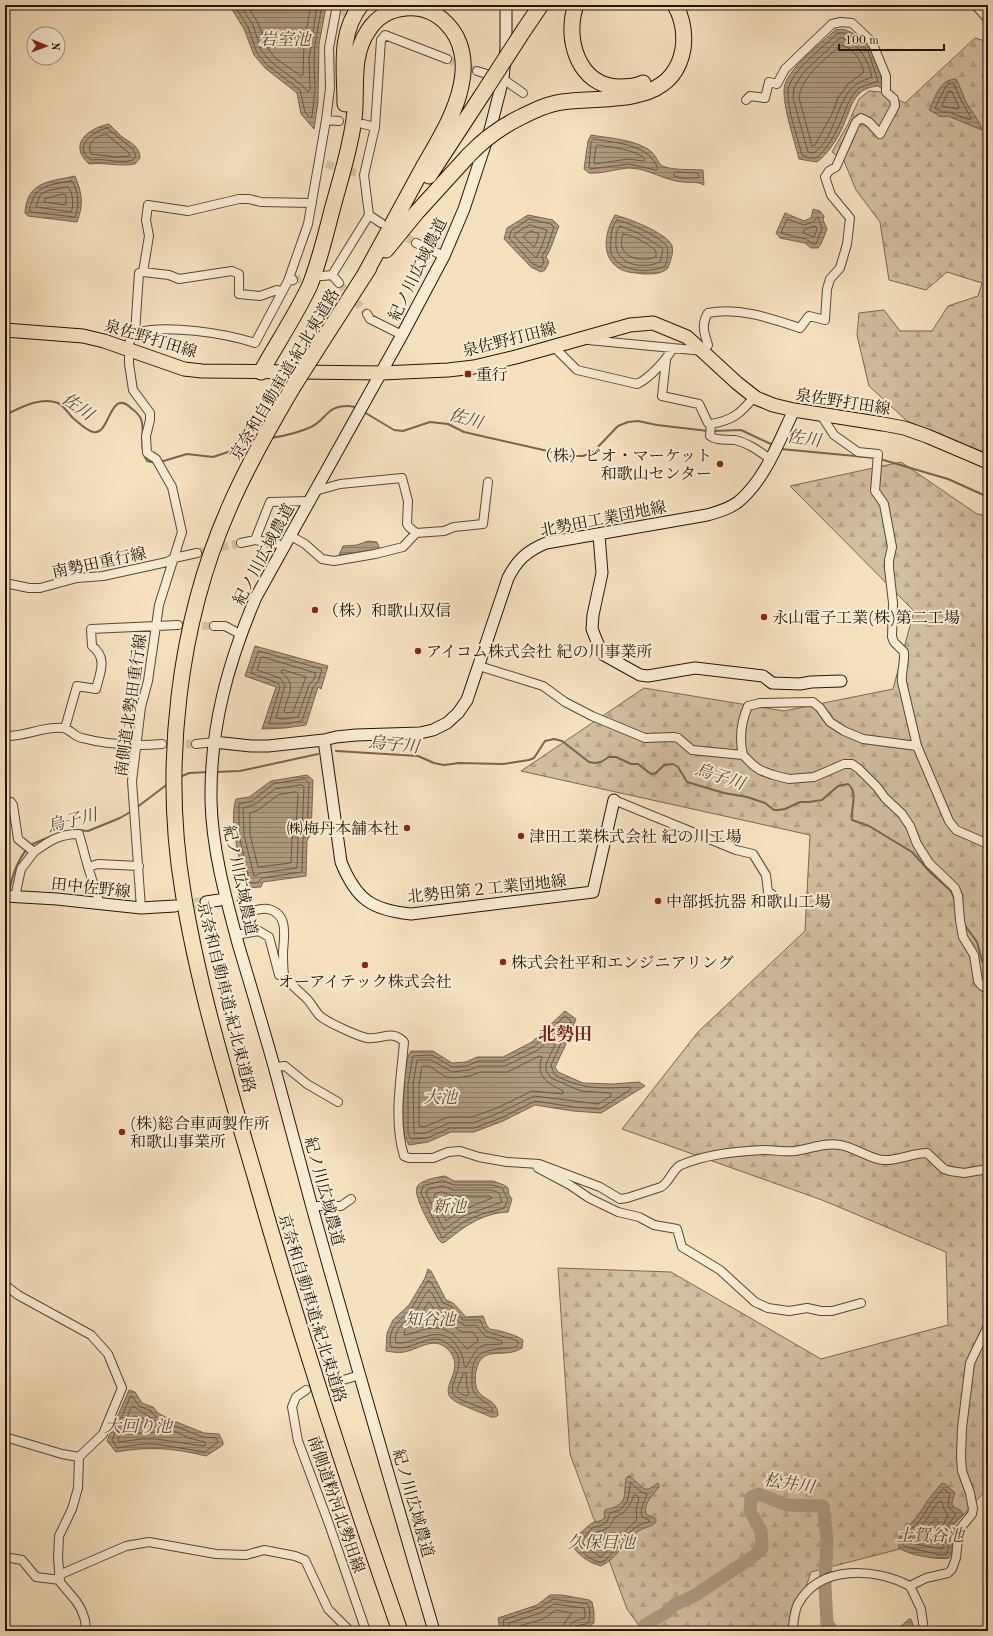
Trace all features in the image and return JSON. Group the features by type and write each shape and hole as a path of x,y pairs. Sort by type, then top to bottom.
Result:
{"highway":[{"path":"261,372 271,337 300,283 317,231 341,143 346,109 344,48 351,21 361,5"},
{"path":"261,372 301,303 318,263 349,148 355,107 353,61 356,35 366,12 372,5"},
{"name":"京奈和自動車道;紀北東道路","path":"400,1631 331,1429 294,1310 199,976 182,890 174,801 177,721 181,684 196,607 216,540 254,455 293,386 541,5"},
{"path":"576,5 572,28 573,43 579,62 584,70 593,78 604,84 615,87 638,86 649,81 660,74 669,60 674,49 675,36 674,23 665,5"},
{"path":"322,341 346,310 385,252 404,228 479,144 498,129 539,108 560,102 634,97 654,89 671,76 678,65 684,38 682,24 675,5"},
{"path":"355,89 358,53 362,40 369,28 378,18 388,12 398,8 430,11 440,17 456,35 463,57 462,85 457,100 439,139 364,276"}],"main road":[{"name":"泉佐野打田線","path":"5,330 83,336 104,341 190,370 227,373 382,373 448,370 474,366 516,357 630,324 653,323 687,337 754,398 773,405 794,410 904,428 927,436 988,462"}],"street":[{"name":"紀ノ川広域農道","path":"434,1631 311,1206 226,899 215,848 211,802 211,780 214,742 223,688 240,634 256,597 382,373 444,256 464,209 490,130 503,79 506,48 506,5"},
{"path":"973,5 977,7 988,19"},
{"path":"128,350 130,339 135,333 145,330 164,329 209,333 236,337 255,343 282,292 290,281 308,224 323,163 330,88 329,48 339,7"},
{"path":"578,339 704,351 708,345 703,329 704,320 708,313 722,310 749,314 775,319 800,328 809,316 825,320 827,289 830,279 840,268 847,244 850,218 831,195 825,177 829,171 836,167 856,122 861,118 869,122 880,134 895,106 894,99 886,92 886,76 872,42 852,23 841,22 832,24 821,34 785,69 777,84 769,82 764,98 750,96 746,100"},
{"path":"381,223 369,215 360,174 375,127 382,32 447,59"},
{"path":"477,71 503,79 523,93"},
{"path":"326,120 339,121"},
{"path":"363,124 375,127"},
{"path":"135,333 138,279 139,274 143,272 149,236 146,220 148,205 188,211 239,199 249,199 261,202 312,203"},
{"path":"332,275 369,215"},
{"path":"416,244 444,256"},
{"path":"143,272 169,275 179,279 232,271 239,274 238,294 260,296 277,290 282,292"},
{"path":"322,276 332,275"},
{"path":"332,275 339,283"},
{"path":"367,314 370,319 402,335"},
{"path":"553,346 578,370 637,384 642,382 666,360 674,348"},
{"name":"南側道北勢田重行線","path":"128,350 133,390 150,413 146,436 146,453 156,459 172,487 182,532 159,605 148,681 141,707 138,745 132,781 142,908"},
{"path":"666,360 662,396 699,404 710,429 711,438 735,440 748,444 771,456"},
{"path":"710,429 738,416 754,398"},
{"name":"北勢田工業団地線","path":"214,742 262,746 324,740 356,735 420,733 433,730 447,723 458,713 467,700 508,578 515,564 523,555 535,547 546,543 707,515 730,507 749,492 761,476 794,410"},
{"path":"821,415 834,435 858,452 878,454 875,491 884,504 892,547 889,560 893,603 892,637 894,642 904,652 902,682 917,746 949,821 956,830 988,844"},
{"path":"315,491 340,484 402,478 408,501 407,524 409,528 416,532 444,531 454,527 483,524 488,482"},
{"path":"255,540 270,502 309,501"},
{"path":"291,536 305,544 322,559 334,561 376,554 403,547 416,532"},
{"path":"599,535 602,573 593,615 592,628 600,650 604,655 640,675 648,676 695,668 763,676 772,683 800,684 841,681"},
{"path":"241,543 255,540 278,544 284,547"},
{"name":"南勢田重行線","path":"5,583 29,588 40,588 77,578 103,576 167,562 174,558 197,553"},
{"path":"65,728 77,686 96,689 102,660 99,651 92,646 91,629 156,625"},
{"name":"南側道北勢田重行線","path":"156,625 178,626"},
{"path":"214,626 225,626 240,634"},
{"path":"479,666 543,686 564,701 592,716 645,738 674,737 678,738 692,750 743,755"},
{"path":"917,746 863,739 844,732 830,722 820,708 813,702 760,703 748,706 742,720 741,731 743,755 752,765 760,770 773,776 789,779 814,777 844,764 852,764 859,768 885,798 902,814 910,826 917,844 929,863 955,888 958,896 963,937 974,955 978,981 982,986 988,989"},
{"path":"5,736 26,735 51,728 65,728 78,737 87,740 113,744 162,744"},
{"name":"北勢田第２工業団地線","path":"324,740 341,862 347,876 357,892 372,905 390,912 411,914 593,892 614,800"},
{"path":"196,744 214,742"},
{"path":"5,793 6,801 11,802 14,805 18,839 30,849"},
{"path":"614,800 736,850 753,854 766,875 768,892 772,894"},
{"path":"11,897 30,849 50,840 71,834 79,834 84,856 100,904"},
{"path":"88,867 98,864 139,866"},
{"name":"田中佐野線","path":"11,897 142,908 175,906"},
{"path":"206,902 226,899"},
{"path":"242,900 244,907 249,911 264,909 275,912 281,921 285,932 283,952 284,975 286,979 307,998 317,1013 326,1021 366,1038 394,1035 404,1042 399,1109 400,1138 404,1156 409,1158 433,1158 448,1152 460,1151 479,1157 500,1161 539,1164 600,1187 620,1199 661,1187 666,1184 679,1165 707,1157 730,1153 765,1150 794,1151 825,1144 840,1145 852,1148 881,1160 894,1161 915,1154 928,1153 944,1169 957,1173 988,1169"},
{"path":"236,935 259,932 269,937 279,975 284,975"},
{"path":"274,1068 285,1066 307,1084 338,1102"},
{"path":"529,1163 570,1185 589,1198 618,1212 639,1217 654,1225 677,1229 682,1248 720,1270 750,1297 768,1308 789,1310 807,1308 821,1311 832,1311 861,1303"},
{"path":"311,1206 341,1206 351,1199"},
{"path":"5,1285 24,1298 91,1335 108,1354 122,1388 122,1392 103,1434 79,1457"},
{"path":"910,1586 926,1578 948,1573 952,1569 956,1558 959,1530 972,1514 973,1509 970,1493 962,1471 962,1428 970,1363 988,1326"},
{"path":"333,1383 360,1375"},
{"name":"南側道粉河北勢田線","path":"306,1390 296,1397 292,1407 298,1441 329,1524 366,1631"},
{"path":"5,1437 62,1454 79,1457"},
{"path":"79,1457 80,1464 78,1488 72,1509 59,1536 59,1578 81,1609 85,1620 86,1631"},
{"path":"5,1557 22,1560 36,1577 59,1578 126,1546 149,1542 216,1554 246,1555 264,1550 295,1556 305,1560 328,1609 350,1631"},
{"path":"792,1631 798,1605 810,1589 820,1580 831,1576 854,1573 887,1576 910,1586 921,1609 924,1631"}],"green space":[{"path":"975,38 988,42 988,454 907,421 869,386 857,335 859,313 884,310 900,331 932,331 948,306 978,296 982,283 947,272 926,290 889,280 880,222 856,190 844,161 832,152 848,124 859,99 869,91 881,92 905,103"},
{"path":"901,462 977,514 988,516 988,1488 942,1538 811,1572 791,1631 643,1631 627,1609 570,1454 558,1268 671,1272 821,1359 948,1325 946,1252 822,1200 622,1129 698,1032 805,931 810,835 521,771 644,688 784,711 893,689 914,611 790,486"}],"water":[{"name":"岩室池","path":"232,5 324,5 326,7 319,44 318,102 314,129 301,114 297,93 265,68 254,55 244,29 231,8"},
{"path":"842,29 859,37 872,52 880,70 882,89 878,86 871,87 858,95 853,101 838,137 822,158 817,162 799,159 786,110 784,91 785,84 794,70 807,56 835,30"},
{"path":"956,79 965,100 979,122 982,130 948,116 942,117 929,110 936,94 942,86 950,80"},
{"path":"109,124 138,150 140,158 135,164 89,164 83,157 80,150 80,144 83,138 94,129"},
{"path":"591,135 619,139 640,145 651,151 660,164 668,168 703,170 704,185 676,181 643,170 629,168 599,173 589,173 584,169 588,141"},
{"path":"75,176 81,199 81,210 77,222 28,216 25,213 27,202 35,189 48,182"},
{"path":"813,209 820,211 824,216 823,220 827,229 818,248 811,248 805,243 780,238 776,233 785,213 804,221 811,218"},
{"path":"528,215 553,220 559,226 546,257 549,262 545,270 541,272 531,267 504,239 507,228"},
{"path":"615,215 655,231 669,241 672,246 672,257 666,270 660,273 644,274 625,271 615,265 607,253 606,245 608,230"},
{"path":"368,541 377,542 380,549 339,555 343,546 357,545"},
{"path":"255,646 328,666 321,689 318,687 306,725 262,729 276,687 245,676"},
{"path":"307,775 313,780 311,834 307,840 306,876 263,882 261,887 246,888 234,831 233,820 236,799 249,797 271,781"},
{"name":"大池","path":"565,1011 576,1019 555,1067 558,1072 583,1083 613,1084 639,1082 645,1086 601,1113 573,1111 535,1105 503,1121 474,1132 451,1132 428,1142 409,1145 404,1134 403,1103 406,1066 411,1051 433,1051 452,1063 466,1062 477,1057 503,1057 532,1042"},
{"name":"新池","path":"445,1176 454,1181 493,1181 504,1185 508,1188 509,1195 512,1199 508,1212 482,1218 466,1226 442,1243 438,1239 424,1213 418,1198 417,1187 422,1182"},
{"name":"知谷池","path":"428,1269 431,1271 446,1300 453,1303 466,1317 483,1316 489,1328 523,1340 522,1348 508,1353 488,1355 483,1357 479,1362 475,1380 476,1387 482,1396 495,1405 498,1415 496,1417 491,1417 469,1408 450,1397 448,1388 455,1366 450,1352 443,1346 437,1343 432,1343 404,1352 386,1351 387,1333 393,1320 409,1305 425,1278"},
{"name":"大回り池","path":"129,1390 135,1392 142,1403 153,1407 158,1413 169,1419 204,1433 219,1434 223,1445 206,1456 183,1451 161,1449 140,1449 116,1452 107,1441"},
{"name":"久保目池","path":"630,1476 644,1489 649,1489 658,1483 659,1487 649,1499 645,1510 646,1514 656,1519 656,1522 637,1532 616,1555 606,1563 601,1566 596,1565 580,1554 571,1543 591,1524 604,1519 605,1510 613,1508 621,1503 624,1495 626,1478"},
{"name":"土賀谷池","path":"944,1483 955,1493 952,1506 961,1511 963,1514 952,1525 952,1552 949,1558 923,1556 903,1551 899,1548 899,1539 901,1534 918,1516 928,1500 941,1484"},
{"path":"550,1595 562,1595 589,1600 592,1602 594,1623 587,1628 580,1628 575,1631 500,1631 498,1618 537,1605"},
{"path":"911,1619 915,1631 889,1631 899,1628"}],"waterway":[{"name":"佐川","path":"5,415 31,404 51,401 60,404 85,428 93,432 99,432 114,408 118,404 124,403 140,417 143,427 142,443 144,455 147,461 156,463"},
{"name":"佐川","path":"271,438 291,434 311,427 335,408 348,406 357,408"},
{"name":"佐川","path":"364,412 394,430 403,431 430,422 448,424 464,432 570,456 583,456 593,452 618,426 628,422 638,421 657,425 708,431"},
{"name":"佐川","path":"713,431 741,430 773,445"},
{"name":"佐川","path":"160,462 187,454 213,457 237,449 252,440 257,440"},
{"name":"佐川","path":"781,449 876,458"},
{"name":"佐川","path":"880,459 948,479 988,497"},
{"name":"烏子川","path":"336,751 418,756 434,763 444,765 459,763 503,764 534,758 545,741 554,739 562,741 589,762 601,762 609,757 616,757 631,764 638,764 651,774 656,773 664,765 673,764 678,767 687,782 724,793 747,797 765,803 774,810 785,809 800,802 822,800 838,786 848,784 851,787 854,797 852,820 869,826 912,852 930,872 951,891 955,900"},
{"name":"烏子川","path":"215,772 240,771 318,754"},
{"name":"烏子川","path":"180,777 189,773 209,772"},
{"name":"烏子川","path":"136,808 169,783"},
{"name":"烏子川","path":"77,830 88,831 120,818 132,811"},
{"name":"烏子川","path":"30,845 52,836"},
{"name":"烏子川","path":"9,892 15,869 27,849"},
{"name":"烏子川","path":"5,908 7,900"},
{"name":"烏子川","path":"964,924 977,942 982,961 988,967"},
{"name":"松井川","path":"645,1631 645,1625 667,1612 674,1605 694,1596 754,1556 762,1548 761,1531 750,1511 751,1497 759,1494 787,1505 823,1506 827,1539 825,1586 827,1624 833,1631"}],"tunnel":[{"path":"342,11 378,30"},
{"path":"447,59 477,71"},
{"path":"326,164 356,173"},
{"path":"397,232 416,243"},
{"path":"293,280 314,277"},
{"path":"339,283 367,314"},
{"path":"197,553 241,543"},
{"path":"178,625 214,626"},
{"path":"162,744 196,744"},
{"path":"178,906 206,902"}],"place":[{"name":"重行","path":"468,374"},
{"name":"（株）ビオ・マーケット 和歌山センター","path":"720,464"},
{"name":"（株）和歌山双信","path":"315,610"},
{"name":"永山電子工業(株)第二工場","path":"764,617"},
{"name":"アイコム株式会社 紀の川事業所","path":"418,651"},
{"name":"㈱梅丹本舗本社","path":"407,828"},
{"name":"津田工業株式会社 紀の川工場","path":"521,836"},
{"name":"中部抵抗器 和歌山工場","path":"658,901"},
{"name":"株式会社平和エンジニアリング","path":"503,962"},
{"name":"オーアイテック株式会社","path":"365,965"},
{"name":"(株)総合車両製作所 和歌山事業所","path":"122,1132"}],"district":[{"name":"北勢田","path":"565,1034"}]}
